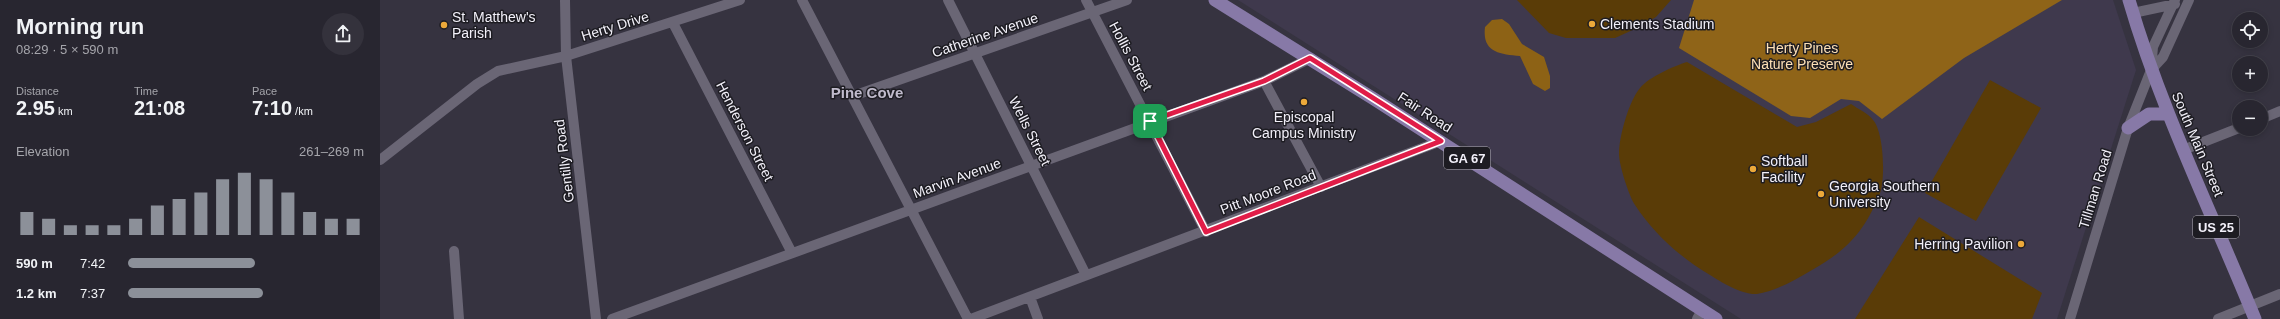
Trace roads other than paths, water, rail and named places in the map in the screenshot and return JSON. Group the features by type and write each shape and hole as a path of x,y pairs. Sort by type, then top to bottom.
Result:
{"main road":[{"name":"Fair Road","path":"1215,0 1441,141 1699,315 1716,319"},
{"name":"South Main Street","path":"2129,0 2151,70 2168,114 2255,319"},
{"path":"2128,128 2154,112 2168,114"}],"street":[{"name":"Gentilly Road","path":"565,0 566,56 596,319"},
{"name":"Herty Drive","path":"380,160 476,84 498,71 566,56 673,23 740,0"},
{"path":"802,0 968,319"},
{"name":"Wells Street","path":"948,0 1086,275"},
{"name":"Hollis Street","path":"1086,0 1150,121 1206,232"},
{"name":"Catherine Avenue","path":"853,96 1127,0"},
{"name":"Tillman Road","path":"2151,70 2163,57 2189,0"},
{"path":"2133,13 2174,2 2185,10"},
{"name":"Tillman Road","path":"2070,319 2128,128 2151,70 2153,47 2174,2"},
{"name":"Henderson Street","path":"673,23 792,253"},
{"name":"Marvin Avenue","path":"612,319 1150,121 1264,81 1310,58"},
{"path":"1264,81 1321,187"},
{"path":"2268,116 2280,111"},
{"path":"2183,150 2232,131"},
{"name":"Pitt Moore Road","path":"971,319 1086,275 1206,232 1441,141"},
{"path":"454,251 459,319"},
{"path":"2218,319 2280,294"},
{"path":"1030,297 1038,319"}],"place":[{"name":"Clements Stadium","path":"1592,24"},
{"name":"St. Matthew's Parish","path":"444,25"},
{"name":"Episcopal Campus Ministry","path":"1304,102"},
{"name":"Softball Facility","path":"1753,169"},
{"name":"Georgia Southern University","path":"1821,194"},
{"name":"Herring Pavilion","path":"2021,244"}],"district":[{"name":"Pine Cove","path":"867,92"}],"park label":[{"name":"Herty Pines Nature Preserve","path":"1802,56"}]}
